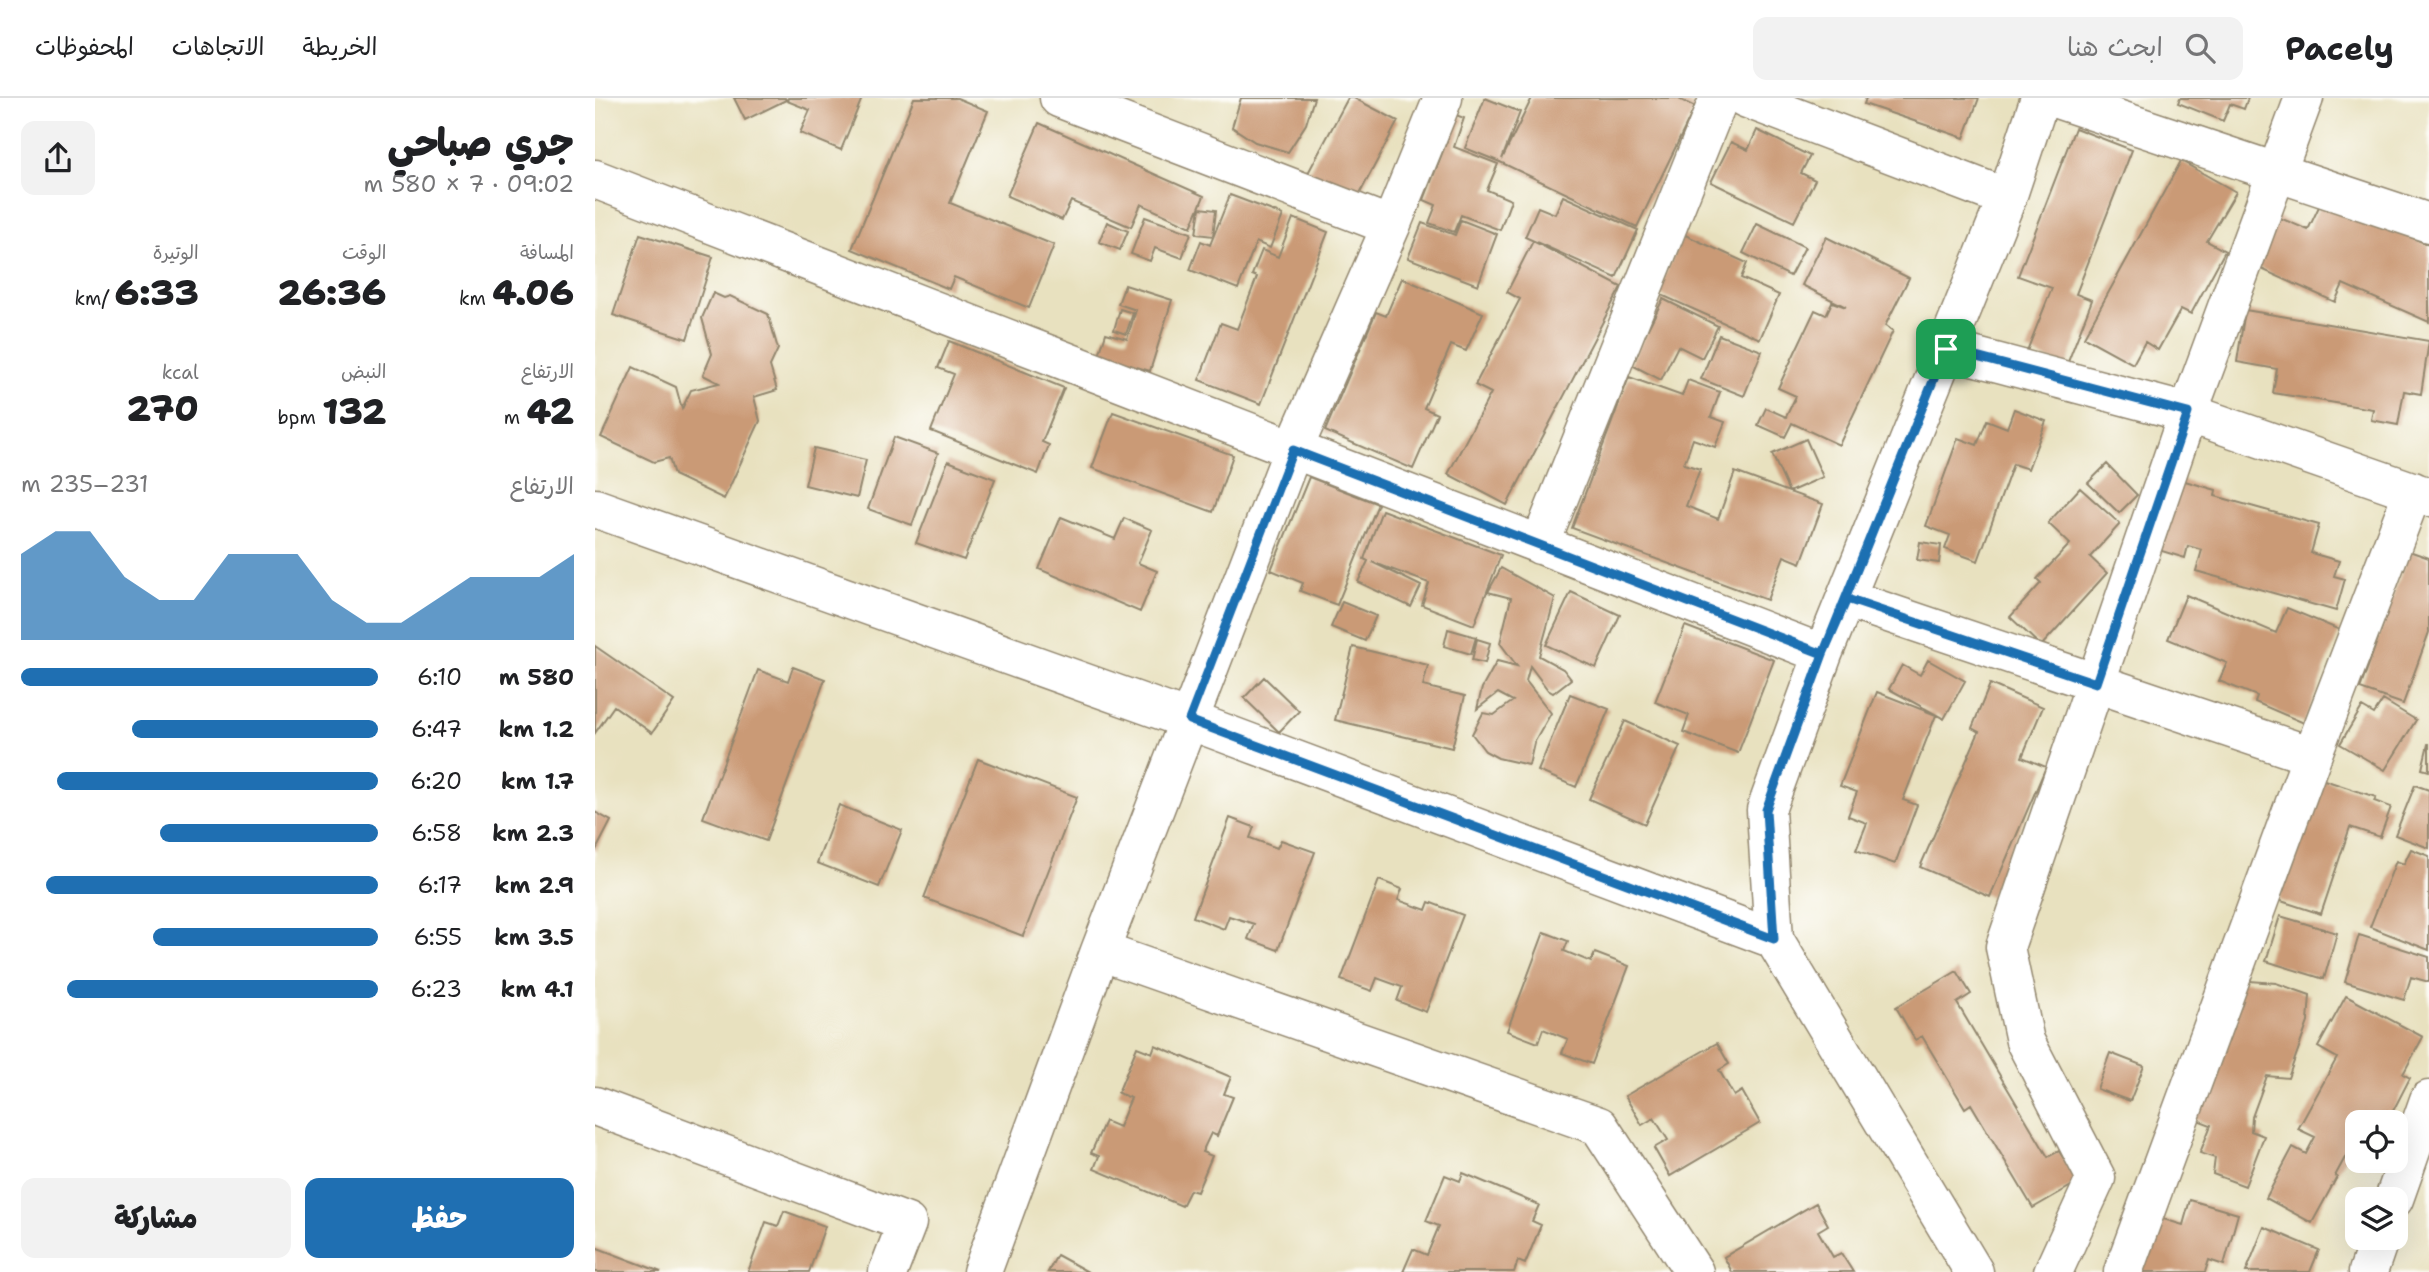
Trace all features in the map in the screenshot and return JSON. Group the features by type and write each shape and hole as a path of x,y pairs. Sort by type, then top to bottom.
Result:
{"street":[{"path":"1059,98 1391,226"},
{"path":"982,1272 1100,951 1293,450 1391,226 1443,98"},
{"path":"1540,545 1719,98"},
{"path":"1745,98 2007,198"},
{"path":"1974,1272 1774,939 1766,810 1823,654 2007,198 2040,98"},
{"path":"2054,98 2429,223"},
{"path":"2053,1272 2096,1178 2025,1041 2005,947 2188,413 2304,98"},
{"path":"595,179 1823,654"},
{"path":"1946,349 2188,413 2421,494 2312,756 2123,1272"},
{"path":"595,508 1189,720 1774,939"},
{"path":"1847,599 2312,756"},
{"path":"1100,951 1599,1126 1694,1272"},
{"path":"2398,1187 2429,1100"},
{"path":"595,1106 907,1223 888,1272"},
{"path":"2368,1272 2376,1250"}],"building":[{"path":"734,98 785,98 786,100 745,120"},
{"path":"788,98 862,98 841,150 800,133 810,110 787,101"},
{"path":"914,98 957,98 988,111 950,203 1054,245 1029,308 954,277 949,289 852,249"},
{"path":"1241,98 1314,98 1306,124 1288,152 1255,142 1232,127"},
{"path":"1348,98 1354,98 1398,121 1357,199 1308,173"},
{"path":"1485,98 1520,112 1502,159 1532,98 1677,98 1695,107 1637,227 1465,148"},
{"path":"1866,98 1979,98 1964,138 1864,104"},
{"path":"2180,98 2248,98 2244,109 2230,104 2223,121 2178,103"},
{"path":"1448,112 1464,118 1454,147 1498,164 1487,190 1511,200 1500,230 1461,215 1454,232 1429,223 1436,205 1424,200 1448,138 1439,135"},
{"path":"1039,123 1204,196 1191,227 1141,204 1131,227 1071,201 1062,220 1007,196"},
{"path":"2075,128 2132,150 2076,294 2092,300 2066,367 2027,351 2052,288 2018,276"},
{"path":"1757,130 1810,156 1801,173 1815,180 1794,222 1711,182 1731,142 1748,150"},
{"path":"2181,161 2236,192 2207,241 2225,251 2191,314 2181,309 2158,350 2145,342 2133,364 2084,337"},
{"path":"1230,195 1283,215 1270,248 1256,242 1238,289 1190,270 1201,241 1210,245"},
{"path":"1563,196 1638,230 1616,278 1525,237 1538,207 1555,214"},
{"path":"2323,198 2429,245 2429,322 2343,284 2335,302 2248,263 2271,214 2308,230"},
{"path":"1200,208 1216,210 1213,236 1196,234"},
{"path":"1145,217 1191,233 1182,258 1155,248 1150,261 1131,254"},
{"path":"1293,218 1328,232 1261,404 1199,380 1221,323 1237,329 1257,277 1252,275 1262,250 1278,257"},
{"path":"1461,220 1497,234 1478,285 1408,258 1422,223 1455,235"},
{"path":"1107,222 1128,231 1120,250 1099,242"},
{"path":"1757,224 1805,247 1790,276 1743,253"},
{"path":"640,234 713,257 687,339 613,315"},
{"path":"1683,234 1747,263 1741,278 1779,295 1760,339 1657,293"},
{"path":"1826,237 1909,278 1885,326 1893,331 1839,445 1792,423 1785,437 1758,425 1766,408 1786,417 1796,396 1778,388 1815,310 1826,315 1832,302 1846,307 1802,285"},
{"path":"1533,241 1621,287 1507,505 1448,474 1491,393 1475,385 1520,299 1507,292"},
{"path":"1402,278 1483,313 1466,351 1451,345 1424,408 1437,414 1413,469 1325,431 1376,312 1386,316"},
{"path":"1125,285 1172,300 1150,371 1099,356 1106,333 1127,339 1136,310 1118,304"},
{"path":"713,293 724,298 730,296 768,314 778,349 770,366 777,390 754,397 760,421 724,499 674,475 669,458 654,462 601,437 633,367 676,387 682,409 691,390 719,383 703,375 712,354 702,318"},
{"path":"1663,299 1718,326 1702,358 1678,346 1661,380 1630,364"},
{"path":"1120,309 1133,313 1126,334 1114,330"},
{"path":"2245,310 2429,341 2421,394 2404,391 2398,425 2371,420 2373,409 2273,393 2277,369 2237,362"},
{"path":"1719,335 1762,351 1744,396 1701,379"},
{"path":"949,341 1064,388 1042,442 1049,445 1038,474 931,431 954,374 938,368"},
{"path":"1629,377 1682,396 1688,380 1720,392 1711,417 1725,422 1715,447 1693,439 1684,464 1700,469 1686,506 1718,519 1735,472 1823,504 1801,563 1784,556 1767,600 1572,528"},
{"path":"2014,409 2046,421 2028,469 2013,464 1978,561 1945,549 1950,535 1926,526 1958,438 1977,445 1987,420 2007,428"},
{"path":"1113,412 1233,455 1213,512 1092,468"},
{"path":"894,437 938,453 912,525 868,509"},
{"path":"1806,439 1823,477 1789,492 1772,454"},
{"path":"814,448 866,460 857,498 805,485"},
{"path":"948,461 995,479 964,560 916,543"},
{"path":"2107,464 2137,495 2119,513 2088,483"},
{"path":"1309,477 1378,504 1337,605 1300,591 1303,583 1271,570"},
{"path":"2178,479 2216,490 2215,496 2319,525 2311,553 2339,561 2334,576 2345,579 2336,611 2196,571 2202,550 2188,546 2185,558 2145,546"},
{"path":"2080,488 2120,524 2090,557 2107,573 2041,646 2010,617 2041,583 2037,579 2070,544 2048,523"},
{"path":"1382,510 1501,555 1474,625 1422,605 1429,583 1372,562 1421,586 1411,607 1358,582 1368,561 1364,559"},
{"path":"1061,517 1115,539 1124,518 1152,530 1138,563 1157,571 1140,612 1039,569"},
{"path":"1920,542 1941,545 1939,563 1917,560"},
{"path":"2409,551 2429,558 2429,632 2403,704 2360,689"},
{"path":"1501,568 1555,598 1539,656 1563,669 1571,679 1553,693 1530,666 1526,681 1551,713 1534,743 1529,765 1498,758 1485,751 1472,734 1483,713 1494,715 1513,701 1498,693 1477,709 1482,688 1497,661 1517,666 1500,643 1511,598 1488,592"},
{"path":"1571,592 1620,615 1596,668 1546,645"},
{"path":"2186,595 2276,633 2287,608 2340,630 2304,723 2255,702 2257,696 2219,681 2227,663 2168,639"},
{"path":"1342,602 1376,616 1365,641 1331,627"},
{"path":"1685,626 1774,660 1738,753 1683,732 1689,715 1655,702"},
{"path":"1448,629 1476,637 1471,654 1444,646"},
{"path":"1477,639 1490,643 1485,663 1472,660"},
{"path":"595,646 674,701 652,733 614,706 595,733"},
{"path":"1353,647 1428,665 1423,686 1465,696 1452,748 1335,720"},
{"path":"1928,660 1965,681 1944,719 1889,689 1902,665 1920,675"},
{"path":"793,667 825,679 766,841 703,818 758,670 788,681"},
{"path":"1264,677 1299,711 1279,732 1244,698"},
{"path":"1990,684 2043,707 2022,757 2046,767 1990,897 1920,867 1979,732 1972,728"},
{"path":"1877,692 1936,715 1903,800 1917,805 1895,864 1856,850 1867,823 1848,816 1857,792 1840,786"},
{"path":"1570,694 1609,709 1576,787 1538,771"},
{"path":"2383,700 2416,720 2385,770 2340,744 2362,707 2374,714"},
{"path":"1625,721 1680,746 1645,824 1589,799"},
{"path":"2429,744 2429,771 2422,769"},
{"path":"978,759 1077,797 1023,936 924,898"},
{"path":"2318,778 2376,797 2374,801 2391,807 2380,837 2350,827 2321,914 2278,900"},
{"path":"2415,785 2429,790 2429,848 2395,835"},
{"path":"839,805 902,830 879,887 817,863"},
{"path":"595,812 611,821 595,852"},
{"path":"1230,818 1254,827 1250,838 1277,848 1281,840 1315,852 1278,950 1248,939 1254,924 1229,916 1224,929 1193,917"},
{"path":"2411,849 2429,856 2429,950 2370,927 2396,861 2404,864"},
{"path":"1379,880 1402,889 1398,900 1426,910 1429,902 1463,915 1426,1012 1397,1001 1402,987 1377,978 1372,991 1341,980"},
{"path":"2280,916 2337,933 2324,979 2266,961"},
{"path":"1544,932 1568,941 1564,951 1591,962 1595,953 1629,966 1592,1064 1562,1053 1568,1039 1543,1029 1538,1043 1507,1031"},
{"path":"2359,935 2429,957 2429,982 2411,977 2404,1000 2345,982"},
{"path":"1957,971 1971,994 1957,1003 2048,1157 2059,1151 2078,1182 2033,1208 1971,1104 1965,1108 1922,1036 1915,1040 1896,1007"},
{"path":"2236,980 2276,983 2310,995 2308,1022 2288,1078 2267,1076 2252,1117 2251,1131 2264,1136 2245,1186 2213,1174 2215,1158 2200,1153 2211,1125 2192,1118"},
{"path":"2346,996 2423,1037 2403,1074 2410,1078 2394,1110 2345,1110 2345,1158 2312,1223 2266,1198 2293,1147 2306,1154 2315,1137 2298,1129 2337,1058 2318,1047"},
{"path":"1717,1043 1729,1064 1719,1070 1734,1096 1742,1091 1760,1123 1670,1176 1654,1148 1668,1140 1654,1118 1642,1125 1625,1096"},
{"path":"1155,1045 1231,1077 1224,1094 1233,1097 1217,1136 1211,1133 1202,1152 1212,1156 1197,1192 1190,1190 1182,1206 1094,1169 1099,1156 1091,1153 1105,1121 1119,1127 1131,1098 1118,1093 1137,1047 1152,1053"},
{"path":"2110,1053 2144,1066 2130,1101 2097,1089"},
{"path":"1463,1173 1539,1205 1532,1221 1541,1225 1525,1264 1518,1261 1514,1272 1403,1272 1413,1249 1427,1255 1439,1226 1426,1221 1445,1175 1460,1181"},
{"path":"2190,1200 2238,1214 2224,1265 2209,1260 2205,1272 2141,1272 2150,1215 2183,1225"},
{"path":"1816,1203 1828,1225 1818,1231 1833,1257 1841,1253 1853,1272 1732,1272 1724,1257"},
{"path":"784,1211 825,1226 809,1272 748,1272 766,1222 778,1226"},
{"path":"2264,1227 2319,1250 2310,1272 2246,1272"},
{"path":"595,1247 661,1272 595,1272"},
{"path":"1057,1255 1088,1272 1048,1272"}],"route":[{"path":"1946,349 1823,654 1293,450 1189,720 1774,939 1766,810 1823,654 1847,599 2096,683 2188,413 1946,349"}]}
